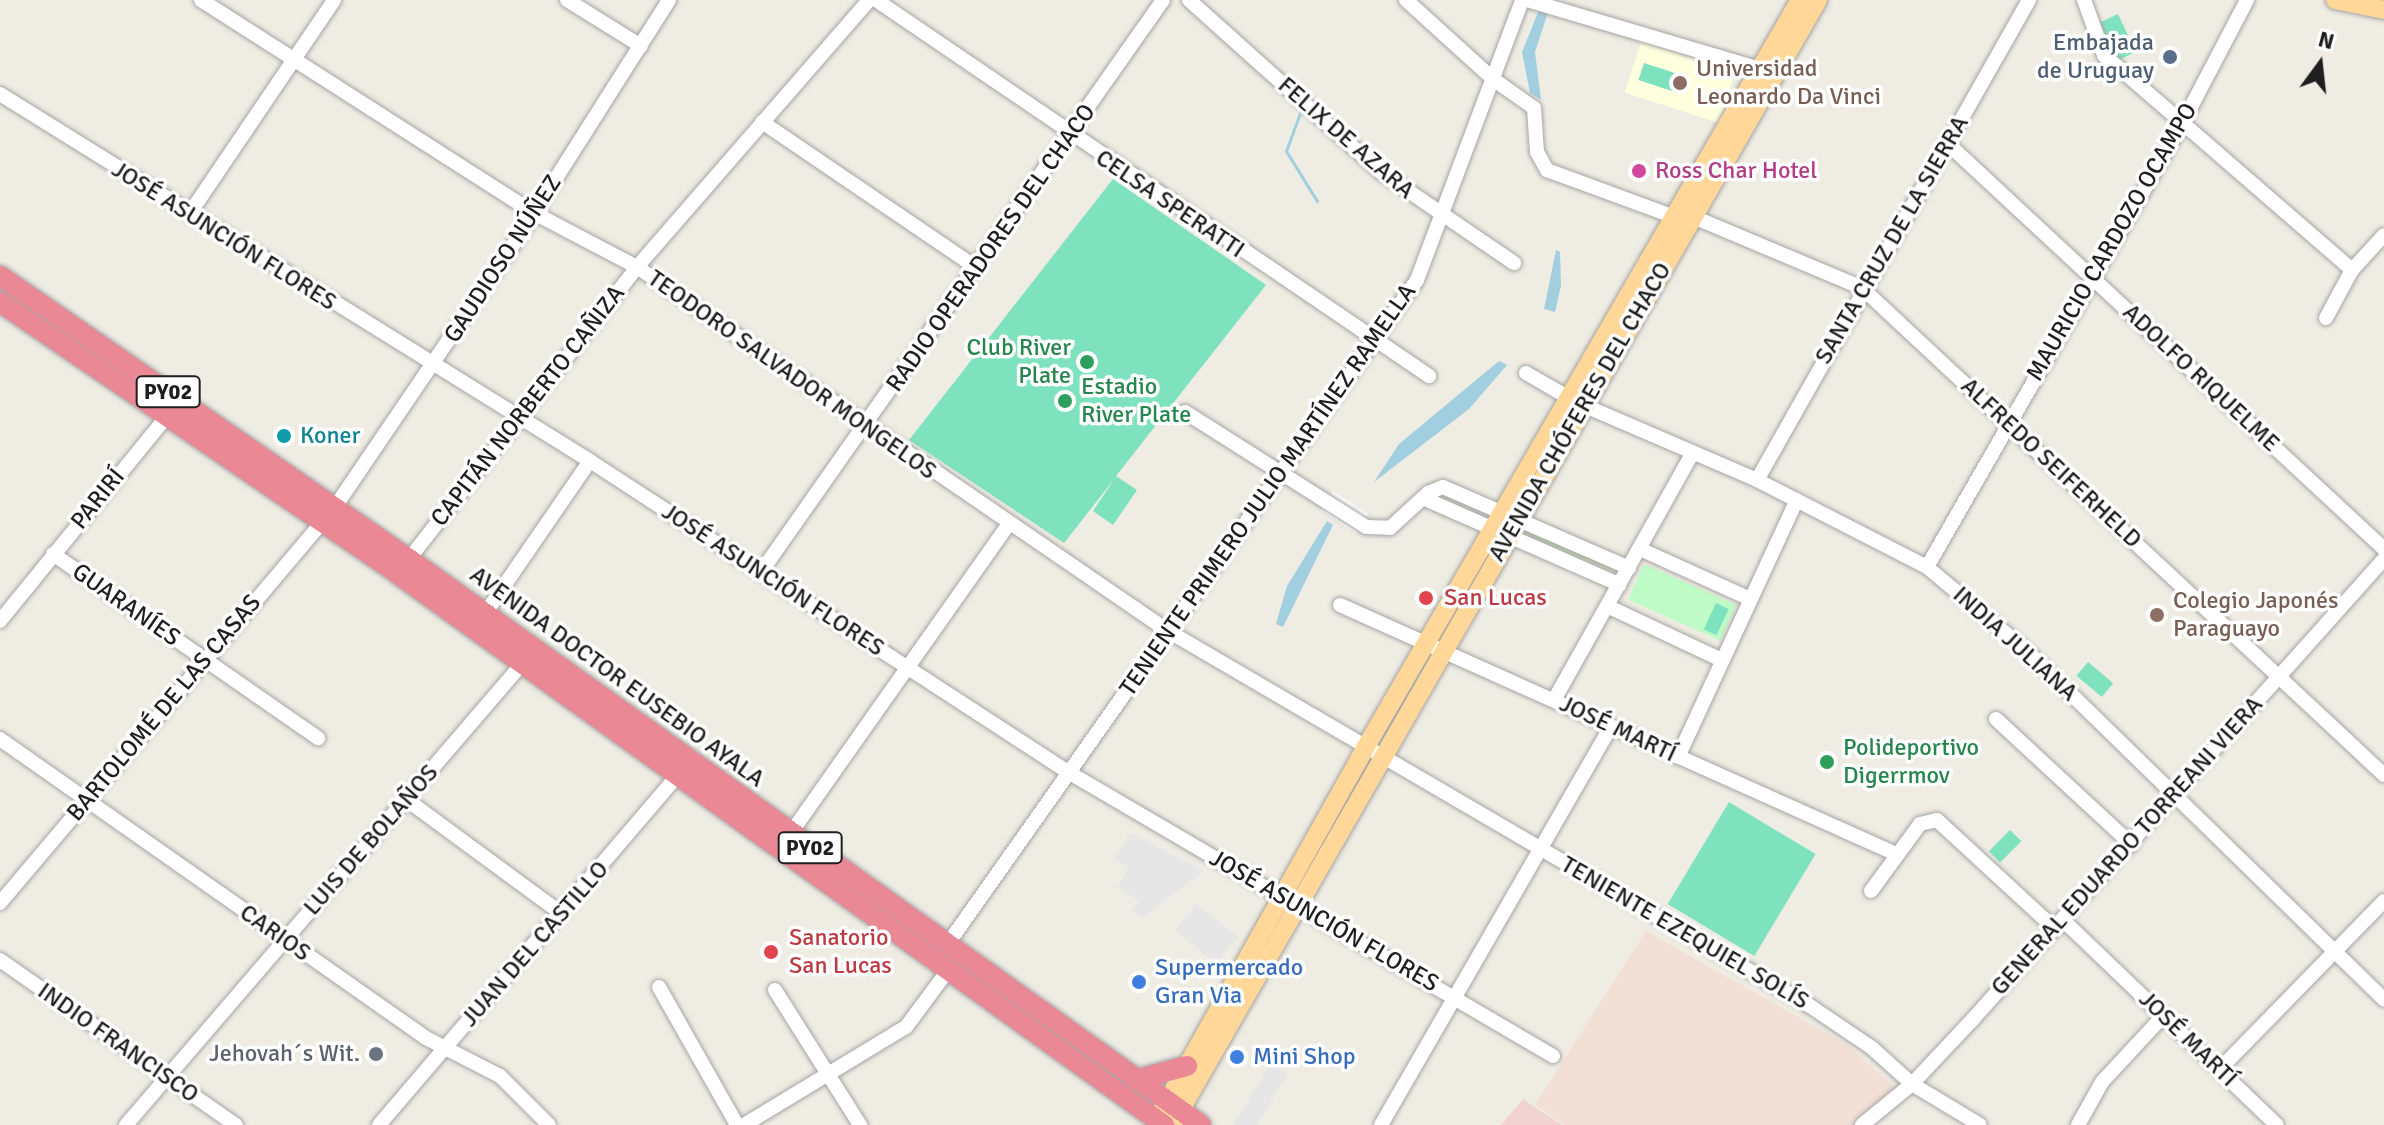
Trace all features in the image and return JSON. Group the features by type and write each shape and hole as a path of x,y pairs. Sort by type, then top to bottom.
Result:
{"highway":[{"name":"AVENIDA DOCTOR EUSEBIO AYALA","path":"0,276 329,514 522,664 683,768"},
{"name":"AVENIDA DOCTOR EUSEBIO AYALA","path":"0,302 168,415 329,514 409,559 949,969 1167,1116 1201,1125"},
{"name":"AVENIDA DOCTOR EUSEBIO AYALA","path":"785,842 947,945 1136,1080 1167,1116"},
{"path":"1136,1080 1187,1066"}],"main road":[{"name":"AVENIDA CHÓFERES DEL CHACO","path":"1167,1116 1372,754 1508,526 1767,72 1800,0"},
{"path":"1789,49 1811,0"},
{"name":"AVENIDA CHÓFERES DEL CHACO","path":"1767,72 1789,49 1818,0"},
{"path":"2335,0 2384,10"},
{"name":"AVENIDA CHÓFERES DEL CHACO","path":"1167,1116 1187,1066 1288,902"}],"street":[{"name":"TEODORO SALVADOR MONGELOS","path":"201,0 534,213 637,267 864,426 1168,631 1372,754"},
{"path":"190,213 334,0"},
{"path":"567,0 641,46"},
{"name":"GAUDIOSO NÚÑEZ","path":"329,514 433,367 669,0"},
{"name":"CAPITÁN NORBERTO CAÑIZA","path":"409,559 637,267 869,0"},
{"name":"CELSA SPERATTI","path":"876,0 1071,138 1429,376"},
{"name":"RADIO OPERADORES DEL CHACO","path":"761,572 975,267 1071,138 1163,0"},
{"name":"FELIX DE AZARA","path":"1189,0 1382,173 1441,218 1514,263"},
{"path":"1406,0 1493,79"},
{"name":"SANTA CRUZ DE LA SIERRA","path":"1757,480 1862,288 2029,0"},
{"path":"2084,0 2104,55 2352,270"},
{"name":"MAURICIO CARDOZO OCAMPO","path":"1927,567 2182,124 2247,0"},
{"path":"1529,1 1767,72"},
{"name":"TENIENTE PRIMERO JULIO MARTÍNEZ RAMELLA","path":"947,945 1371,339 1417,280 1493,79 1529,1"},
{"name":"ALFREDO SEIFERHELD","path":"1493,79 1534,108 1537,152 1547,170 1683,217 1862,288 2384,775"},
{"name":"JOSÉ ASUNCIÓN FLORES","path":"0,94 433,367 590,461 1068,772 1553,1056"},
{"path":"762,122 975,267"},
{"name":"ADOLFO RIQUELME","path":"1947,143 2384,549"},
{"path":"2326,318 2352,270 2384,235"},
{"path":"1526,373 1577,402"},
{"name":"INDIA JULIANA","path":"1577,402 1757,480 1927,567 2029,653 2384,1000"},
{"path":"1185,412 1277,473 1373,529 1398,523 1437,487 1620,585"},
{"name":"PARIRÍ","path":"0,621 168,415"},
{"path":"1554,700 1693,452"},
{"path":"484,615 590,461"},
{"path":"1423,498 1629,568"},
{"path":"1678,757 1748,598 1797,500"},
{"name":"BARTOLOMÉ DE LAS CASAS","path":"0,903 329,514"},
{"path":"785,842 1009,524"},
{"path":"1640,549 1748,598"},
{"name":"GUARANÍES","path":"53,554 318,738"},
{"name":"GENERAL EDUARDO TORREANI VIERA","path":"1862,1125 1912,1084 2059,925 2384,559"},
{"name":"JOSÉ MARTÍ","path":"1340,605 1896,854"},
{"path":"1607,606 1722,660"},
{"name":"LUIS DE BOLAÑOS","path":"126,1125 522,664"},
{"path":"1996,719 2132,845"},
{"path":"1381,1125 1610,728"},
{"name":"CARIOS","path":"0,739 284,940 445,1049 500,1076 549,1125"},
{"name":"TENIENTE EZEQUIEL SOLÍS","path":"1372,754 1810,1006 1872,1048 1912,1084 1980,1125"},
{"name":"JUAN DEL CASTILLO","path":"379,1125 683,768"},
{"path":"407,800 561,913"},
{"name":"JOSÉ MARTÍ","path":"1871,891 1920,824 1937,820 2164,1015 2277,1125"},
{"path":"2219,1070 2384,901"},
{"name":"INDIO FRANCISCO","path":"0,960 236,1125"},
{"path":"744,1125 906,1027 949,969"},
{"path":"659,987 737,1125"},
{"path":"775,990 860,1125"},
{"path":"2078,1125 2102,1082 2164,1015"}],"shaded area":[{"name":"Universidad Leonardo Da Vinci","path":"1641,42 1735,73 1719,123 1625,92"},
{"path":"1130,833 1204,871 1142,918 1131,911 1139,901 1118,887 1128,868 1114,858"},
{"path":"1196,904 1238,937 1217,963 1175,931"},
{"path":"1646,931 1846,1044 1899,1091 1860,1125 1565,1125 1535,1105"},
{"path":"1272,1062 1288,1073 1257,1125 1233,1125"},
{"path":"1523,1099 1562,1125 1501,1125"}],"green space":[{"path":"2118,14 2136,52 2118,61 2100,22"},
{"path":"1644,63 1681,75 1676,92 1638,80"},
{"name":"Club River Plate","path":"1113,179 1266,285 1116,476 1137,490 1113,525 1093,511 1115,478 1064,543 909,440"},
{"path":"1520,528 1617,570 1519,532"},
{"path":"1644,564 1736,605 1720,641 1628,600"},
{"path":"1716,603 1729,609 1716,635 1704,629"},
{"path":"2088,662 2113,683 2102,697 2076,676"},
{"path":"1729,802 1816,854 1754,956 1668,904"},
{"path":"2010,830 2021,841 2000,863 1989,851"}],"water":[{"path":"1543,0 1552,0 1535,52 1541,100 1530,93 1522,52"},
{"path":"1556,250 1560,252 1561,285 1555,312 1544,309"},
{"path":"1499,361 1507,365 1469,409 1374,482 1399,444"},
{"path":"1327,521 1333,525 1283,627 1276,624 1287,586"}],"pier":[{"path":"1333,491 1368,514 1356,533 1320,510"}],"waterway":[{"path":"1300,113 1286,151 1317,201"}],"place":[{"name":"Embajada de Uruguay","path":"2170,57"},
{"name":"Universidad Leonardo Da Vinci","path":"1680,83"},
{"name":"Ross Char Hotel","path":"1639,171"},
{"name":"Club River Plate","path":"1087,362"},
{"name":"Estadio River Plate","path":"1065,401"},
{"name":"Koner","path":"284,436"},
{"name":"San Lucas","path":"1426,598"},
{"name":"Colegio Japonés Paraguayo","path":"2157,615"},
{"name":"Polideportivo Digerrmov","path":"1827,762"},
{"name":"Sanatorio San Lucas","path":"771,952"},
{"name":"Supermercado Gran Via","path":"1139,982"},
{"name":"Jehovah´s Wit.","path":"376,1054"},
{"name":"Mini Shop","path":"1237,1057"}]}
